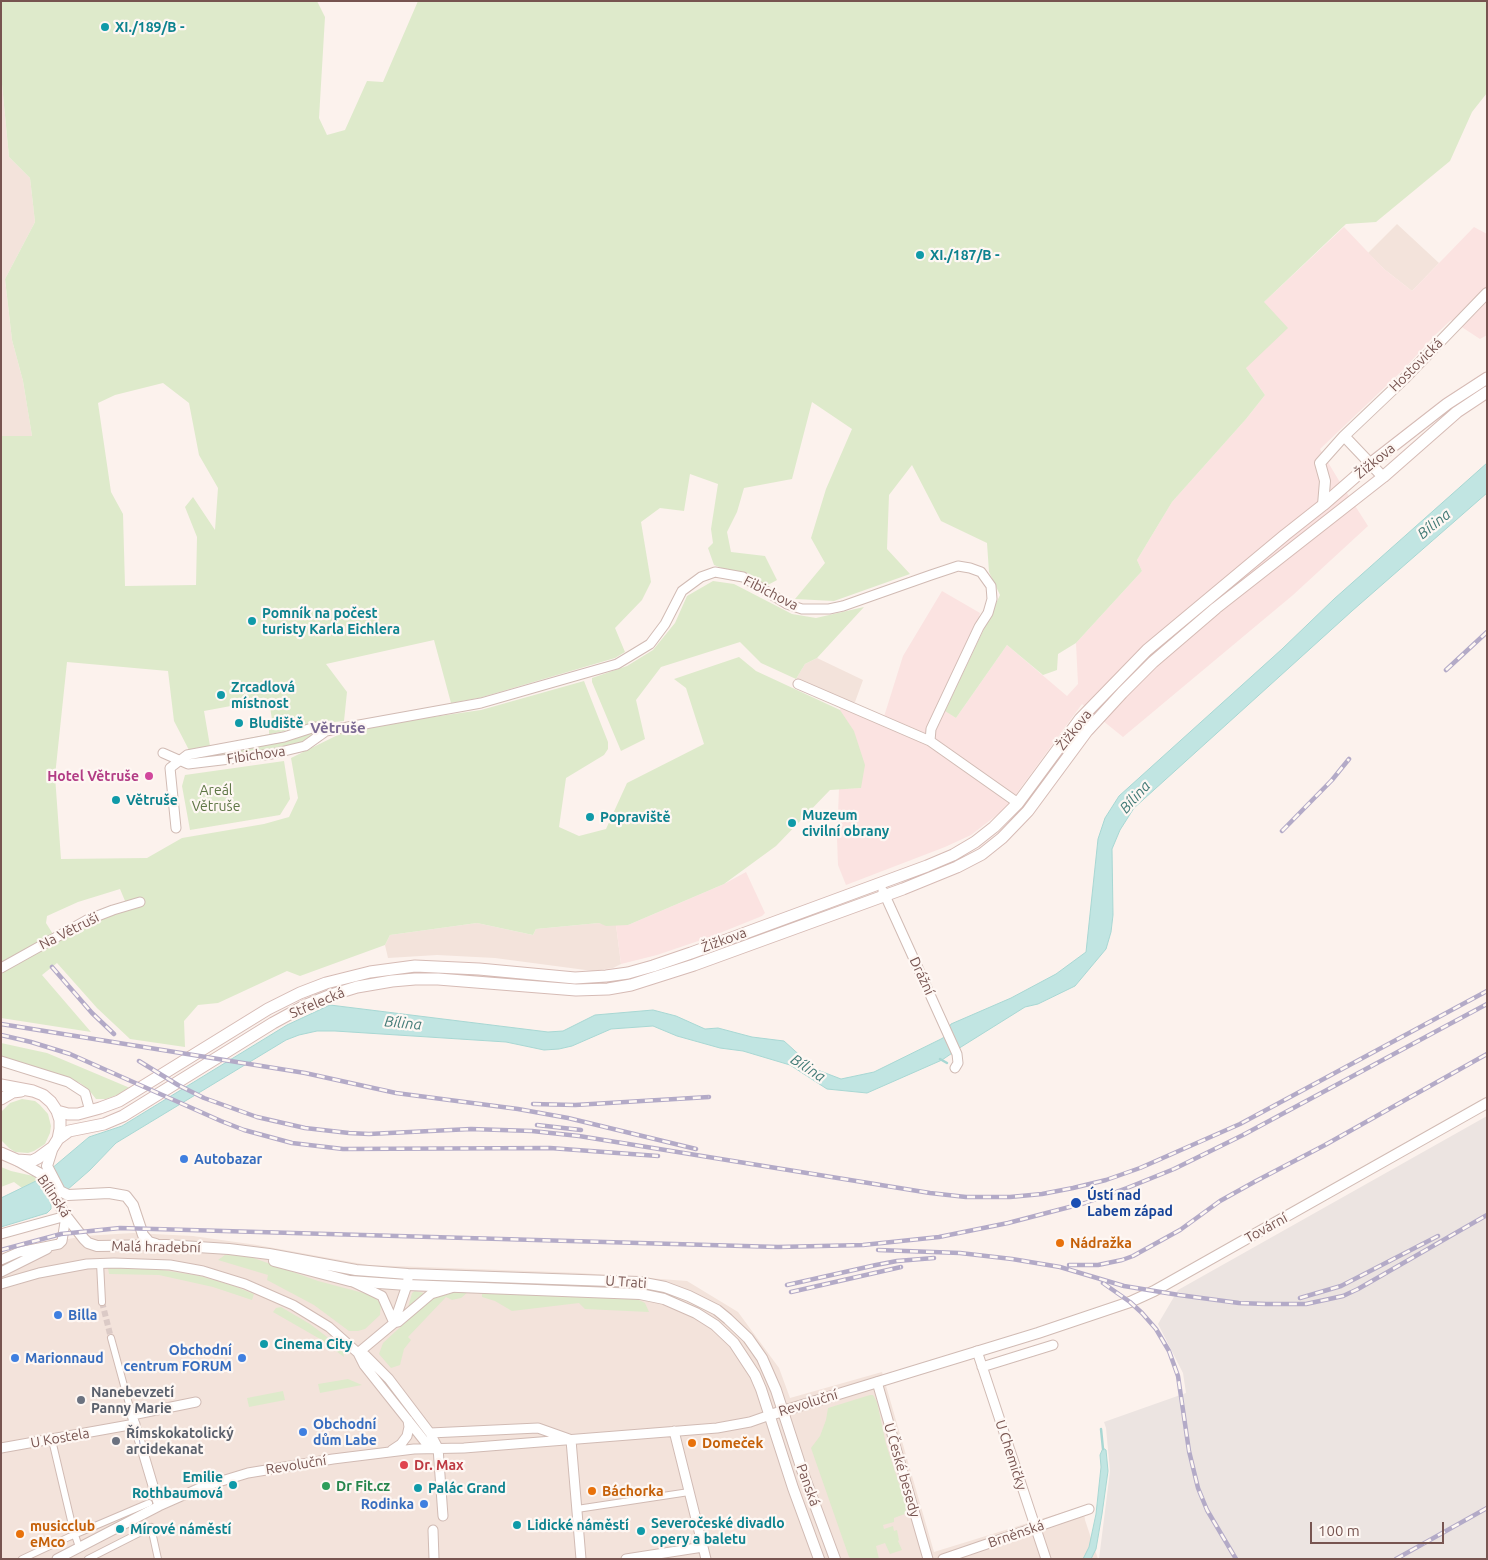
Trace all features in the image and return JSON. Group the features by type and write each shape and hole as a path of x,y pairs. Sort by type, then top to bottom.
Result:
{"main road":[{"name":"Žižkova","path":"606,976 653,966 880,884 953,855 975,842 994,827 1018,803 1080,718 1120,676 1168,632 1324,505 1370,464 1447,404 1487,378"},
{"name":"Žižkova","path":"608,989 656,978 884,895 957,867 982,854 1002,838 1028,812 1087,731 1153,662 1216,608 1383,477 1457,412 1487,392"},
{"name":"Střelecká","path":"57,1110 68,1114 90,1111 119,1101 268,1009 300,993 354,975 393,968 425,966 575,978 606,976"},
{"name":"Střelecká","path":"17,1160 38,1158 48,1152 69,1131 104,1124 123,1116 306,1005 357,987 392,981 438,979 576,990 608,989"},
{"path":"1,1085 33,1091 43,1095 51,1102 57,1110 60,1120 60,1129 55,1143"},
{"path":"1,1099 12,1092 23,1090"},
{"path":"1,1153 17,1160"}],"street":[{"name":"Hostovická","path":"1324,505 1325,481 1320,463 1344,436 1404,379 1487,293"},
{"path":"1344,436 1383,477"},
{"name":"Fibichova","path":"163,752 188,764 272,754 305,746 326,731 481,703 617,664 650,644 665,624 682,591 700,577 715,572 743,577 795,607 802,609 829,609 843,606 930,574 958,566 970,568 980,572 991,586 992,599 988,613 979,627 931,729 930,741"},
{"path":"798,684 930,741 1018,803"},
{"name":"Fibichova","path":"181,760 187,755 284,737 315,727 326,731"},
{"path":"176,828 170,768 181,760"},
{"name":"Drážní","path":"880,884 957,1054 958,1063 955,1068"},
{"name":"Na Větruši","path":"1,968 87,920 140,902"},
{"path":"1,1061 68,1082 85,1092 90,1111"},
{"name":"Tovární","path":"1038,1333 1130,1302 1154,1291 1487,1103"},
{"name":"Bílinská","path":"46,1175 55,1143"},
{"name":"Bílinská","path":"17,1160 46,1175 60,1191 66,1216 84,1239"},
{"path":"61,1198 109,1192 126,1196 133,1205 145,1239 166,1246"},
{"path":"1,1272 62,1241 69,1204 74,1199 84,1195"},
{"path":"1,1234 66,1216"},
{"name":"Malá hradební","path":"84,1239 88,1243 98,1246 166,1246 229,1249"},
{"path":"1,1260 19,1252 55,1246"},
{"name":"U Trati","path":"229,1249 269,1254 356,1270 408,1274 625,1281 653,1284 676,1290 717,1310 748,1338 767,1369 783,1410"},
{"name":"U Trati","path":"229,1249 350,1281 382,1296 394,1323"},
{"path":"100,1263 102,1302"},
{"name":"Malá hradební","path":"1,1284 39,1273 100,1263 170,1265 203,1270 245,1284 293,1305 329,1327 358,1353 364,1365 408,1420 434,1448"},
{"path":"394,1323 407,1285 408,1274"},
{"name":"U Trati","path":"350,1281 407,1285 630,1293 652,1296 672,1302 715,1325 734,1343 755,1375 770,1415"},
{"name":"U Trati","path":"358,1353 431,1294 455,1287"},
{"name":"Revoluční","path":"159,1506 202,1487 248,1473 333,1459 414,1448 464,1448 571,1440 728,1426 750,1422 783,1410 1038,1333"},
{"path":"57,1559 159,1506 111,1338"},
{"path":"982,1367 1053,1345"},
{"name":"U Chemičky","path":"976,1351 1046,1559"},
{"name":"Malá hradební","path":"358,1353 365,1355 389,1379 430,1433"},
{"name":"U České besedy","path":"877,1382 928,1559"},
{"name":"U Kostela","path":"1,1448 52,1440 134,1420 196,1402"},
{"name":"Panská","path":"783,1410 802,1470 835,1559"},
{"name":"Panská","path":"770,1415 793,1488 819,1559"},
{"path":"390,1452 408,1436 410,1427 408,1420"},
{"name":"Revoluční","path":"430,1433 538,1428 571,1440"},
{"path":"674,1431 706,1559"},
{"path":"430,1433 434,1448 443,1516"},
{"path":"52,1440 74,1534 79,1547"},
{"path":"571,1440 581,1559"},
{"path":"577,1509 689,1492"},
{"path":"22,1559 74,1534 149,1503"},
{"name":"Brněnská","path":"943,1559 1088,1509"},
{"path":"88,1559 151,1527 158,1559"},
{"path":"433,1530 434,1559"},
{"path":"626,1559 703,1546"}],"shaded area":[{"path":"1,74 9,157 30,178 35,222 5,279 12,340 23,381 32,436 1,436"},
{"path":"1397,224 1439,263 1412,291 1384,269 1368,253"},
{"path":"1344,227 1384,269 1412,291 1474,227 1487,234 1487,335 1480,339 1451,320 1405,368 1320,449 1368,526 1293,595 1123,737 1082,704 1006,808 971,835 846,885 838,865 839,789 861,788 840,710 841,706 882,723 903,656 942,591 980,613 978,621 937,705 956,718 1007,645 1067,696 1078,684 1076,643 1142,571 1137,560 1172,502 1265,395 1246,368 1264,302"},
{"path":"817,658 863,680 855,702 850,702 796,679 805,664"},
{"path":"746,872 765,913 762,916 710,937 657,955 621,964 616,925 628,925 724,884"},
{"path":"477,923 533,935 536,929 599,923 616,925 621,964 613,968 593,971 495,958 437,955 388,958 385,945 390,935"},
{"path":"1487,1116 1487,1559 1099,1559 1110,1471 1104,1422 1186,1393 1183,1373 1158,1324 1178,1290"},
{"path":"133,1233 193,1236 257,1245 368,1265 581,1273 687,1281 738,1312 779,1368 790,1398 882,1372 934,1552 1083,1506 1085,1520 1098,1559 1,1559 1,1255 42,1244 84,1236"}],"green space":[{"path":"1,1 317,1 325,17 319,118 327,135 345,130 367,81 383,82 418,1 1487,1 1487,93 1472,112 1450,161 1376,222 1346,224 1264,302 1288,328 1246,368 1265,395 1172,502 1137,560 1142,571 1076,643 1058,654 1057,670 1043,675 1007,645 956,718 945,711 1000,595 989,572 987,543 941,521 912,465 889,495 887,549 910,574 834,601 795,599 825,563 811,538 826,489 852,429 812,402 792,479 744,488 737,512 727,532 731,552 765,556 777,580 766,586 745,573 714,565 708,548 713,543 711,529 718,484 690,474 684,511 660,508 641,522 651,582 642,600 615,628 625,652 615,658 479,698 451,703 434,640 326,664 347,692 344,721 316,724 190,752 174,721 168,671 67,662 55,776 61,859 147,858 182,838 264,824 289,817 298,798 291,758 350,729 481,710 584,681 608,742 608,749 604,755 566,778 559,827 579,836 606,829 627,783 704,744 686,688 674,679 739,657 756,671 840,710 854,731 865,765 861,788 830,790 776,846 724,884 628,925 606,926 599,923 536,929 533,935 477,923 390,935 385,945 300,976 287,971 218,1003 198,1005 184,1021 185,1047 130,1039 97,1008 57,963 42,975 91,1032 1,1018 1,436 32,436 23,381 12,340 5,279 35,222 30,178 9,157 1,74","holes":["163,383 189,403 199,455 218,488 215,530 193,497 185,507 197,537 196,585 125,586 123,514 111,492 98,403 115,395","263,700 265,708 270,707 273,726 269,728 269,734 210,746 204,711","120,889 128,908 56,939 46,923 47,916 78,902"]},
{"path":"713,581 734,584 792,614 816,618 864,607 817,658 805,664 796,679 761,663 740,642 661,667 636,700 645,739 621,751 592,678 627,666 653,650 675,623 687,596"},
{"path":"312,731 316,732 315,734 301,744 286,748 189,761 188,758"},
{"name":"Areál Větruše","path":"284,761 290,799 280,815 190,830 182,786 185,775"},
{"path":"1,1043 47,1053 130,1088 106,1099 96,1099 80,1083 1,1056"},
{"path":"22,1099 35,1101 40,1105 48,1114 51,1126 45,1144 28,1153 15,1152 1,1140 1,1112 10,1103"},
{"path":"1,1167 33,1176 38,1180 22,1188 14,1182 1,1187"},
{"path":"225,1255 248,1256 318,1281 371,1295 381,1303 380,1315 365,1329 349,1331 314,1305 267,1280 268,1275 218,1260"},
{"path":"108,1268 156,1269 200,1276 254,1294 252,1300 213,1287 159,1275 109,1274"},
{"path":"415,1291 424,1293 408,1308 412,1293"},
{"path":"449,1292 468,1292 461,1298 452,1300 446,1297 408,1337 411,1340 404,1349 400,1365 391,1368 379,1354 383,1343 434,1296"},
{"path":"482,1293 637,1299 645,1303 649,1312 585,1309 579,1303 512,1311 495,1301 482,1297"},
{"path":"281,1307 310,1324 331,1340 343,1350 344,1357 320,1339 273,1312 276,1308"},
{"path":"348,1379 362,1385 320,1393 318,1384"},
{"path":"283,1391 285,1400 249,1407 247,1398"},
{"path":"873,1395 877,1402 886,1444 910,1512 894,1518 894,1522 883,1525 884,1529 893,1526 894,1531 897,1530 898,1541 902,1550 890,1554 885,1543 876,1546 879,1559 852,1559 849,1557 811,1448 820,1436 828,1408"}],"water":[{"name":"Bílina","path":"1487,463 1487,493 1352,611 1134,808 1120,830 1112,849 1113,915 1106,949 1075,986 1038,1004 1025,1007 942,1060 867,1093 827,1089 790,1065 743,1051 720,1048 677,1036 653,1026 611,1029 572,1046 544,1050 506,1042 317,1031 286,1040 116,1143 90,1170 51,1204 51,1209 47,1213 1,1227 1,1198 38,1180 89,1137 122,1126 287,1025 330,1005 548,1032 563,1031 595,1015 653,1010 676,1016 705,1029 718,1028 752,1037 784,1041 815,1069 841,1079 874,1072 943,1038 951,1024 1011,998 1056,974 1086,952 1098,839 1105,818 1119,796 1282,649 1334,599"},
{"path":"1103,1448 1106,1450 1108,1471 1096,1549 1091,1559 1083,1559 1089,1547 1096,1514 1101,1467 1100,1455"}],"waterway":[{"path":"940,1059 947,1063"},
{"path":"1101,1429 1103,1449"}],"tunnel":[{"path":"102,1302 111,1338"}],"tram line":[{"path":"139,1437 140,1444"}],"railway":[{"path":"1446,670 1487,632"},
{"path":"1282,831 1332,780 1349,759"},
{"path":"52,967 92,1013 114,1034"},
{"path":"139,1061 178,1085 204,1098 257,1117 305,1128 369,1134 471,1129 532,1131 579,1136 930,1193 966,1197 1010,1197 1042,1194 1073,1188 1106,1180 1140,1168 1240,1124 1487,991"},
{"path":"1,1250 61,1234 120,1228 778,1247 863,1245 939,1237 1008,1223 1085,1203 1174,1169 1243,1135 1487,1004"},
{"path":"1,1024 305,1073 396,1093 518,1109 568,1118 696,1149"},
{"path":"1,1035 70,1054 221,1121 244,1130 292,1143 343,1149 550,1148 658,1156"},
{"path":"1069,1265 1098,1265 1133,1256 1180,1230 1220,1201 1325,1145 1487,1054"},
{"path":"533,1104 575,1105 709,1097"},
{"path":"537,1125 581,1130"},
{"path":"878,1250 960,1253 1012,1259 1060,1267 1124,1286 1179,1295 1239,1303 1306,1304 1343,1296 1358,1289 1487,1215"},
{"path":"1300,1298 1341,1286 1438,1236"},
{"path":"787,1285 897,1261 934,1258"},
{"path":"791,1292 901,1267"},
{"path":"1103,1283 1142,1313 1156,1329 1169,1351 1178,1376 1189,1451 1198,1488 1207,1510 1236,1559"},
{"path":"1396,1559 1487,1508"}],"place":[{"name":"XI./189/B -","path":"105,27"},
{"name":"XI./187/B -","path":"920,255"},
{"name":"Pomník na počest turisty Karla Eichlera","path":"252,621"},
{"name":"Zrcadlová místnost","path":"221,695"},
{"name":"Bludiště","path":"239,723"},
{"name":"Hotel Větruše","path":"149,776"},
{"name":"Větruše","path":"116,800"},
{"name":"Popraviště","path":"590,817"},
{"name":"Muzeum civilní obrany","path":"792,823"},
{"name":"Autobazar","path":"184,1159"},
{"name":"Ústí nad Labem západ","path":"1076,1203"},
{"name":"Nádražka","path":"1060,1243"},
{"name":"Billa","path":"58,1315"},
{"name":"Cinema City","path":"264,1344"},
{"name":"Marionnaud","path":"15,1358"},
{"name":"Obchodní centrum FORUM","path":"242,1358"},
{"name":"Nanebevzetí Panny Marie","path":"81,1400"},
{"name":"Obchodní dům Labe","path":"303,1432"},
{"name":"Římskokatolický arcidekanat","path":"116,1441"},
{"name":"Domeček","path":"692,1443"},
{"name":"Dr. Max","path":"404,1465"},
{"name":"Emilie Rothbaumová","path":"233,1485"},
{"name":"Dr Fit.cz","path":"326,1486"},
{"name":"Palác Grand","path":"418,1488"},
{"name":"Báchorka","path":"592,1491"},
{"name":"Rodinka","path":"424,1504"},
{"name":"Lidické náměstí","path":"517,1525"},
{"name":"Mírové náměstí","path":"120,1529"},
{"name":"Severočeské divadlo opery a baletu","path":"641,1531"},
{"name":"musicclub eMco","path":"20,1534"}],"district":[{"name":"Větruše","path":"338,728"}]}
